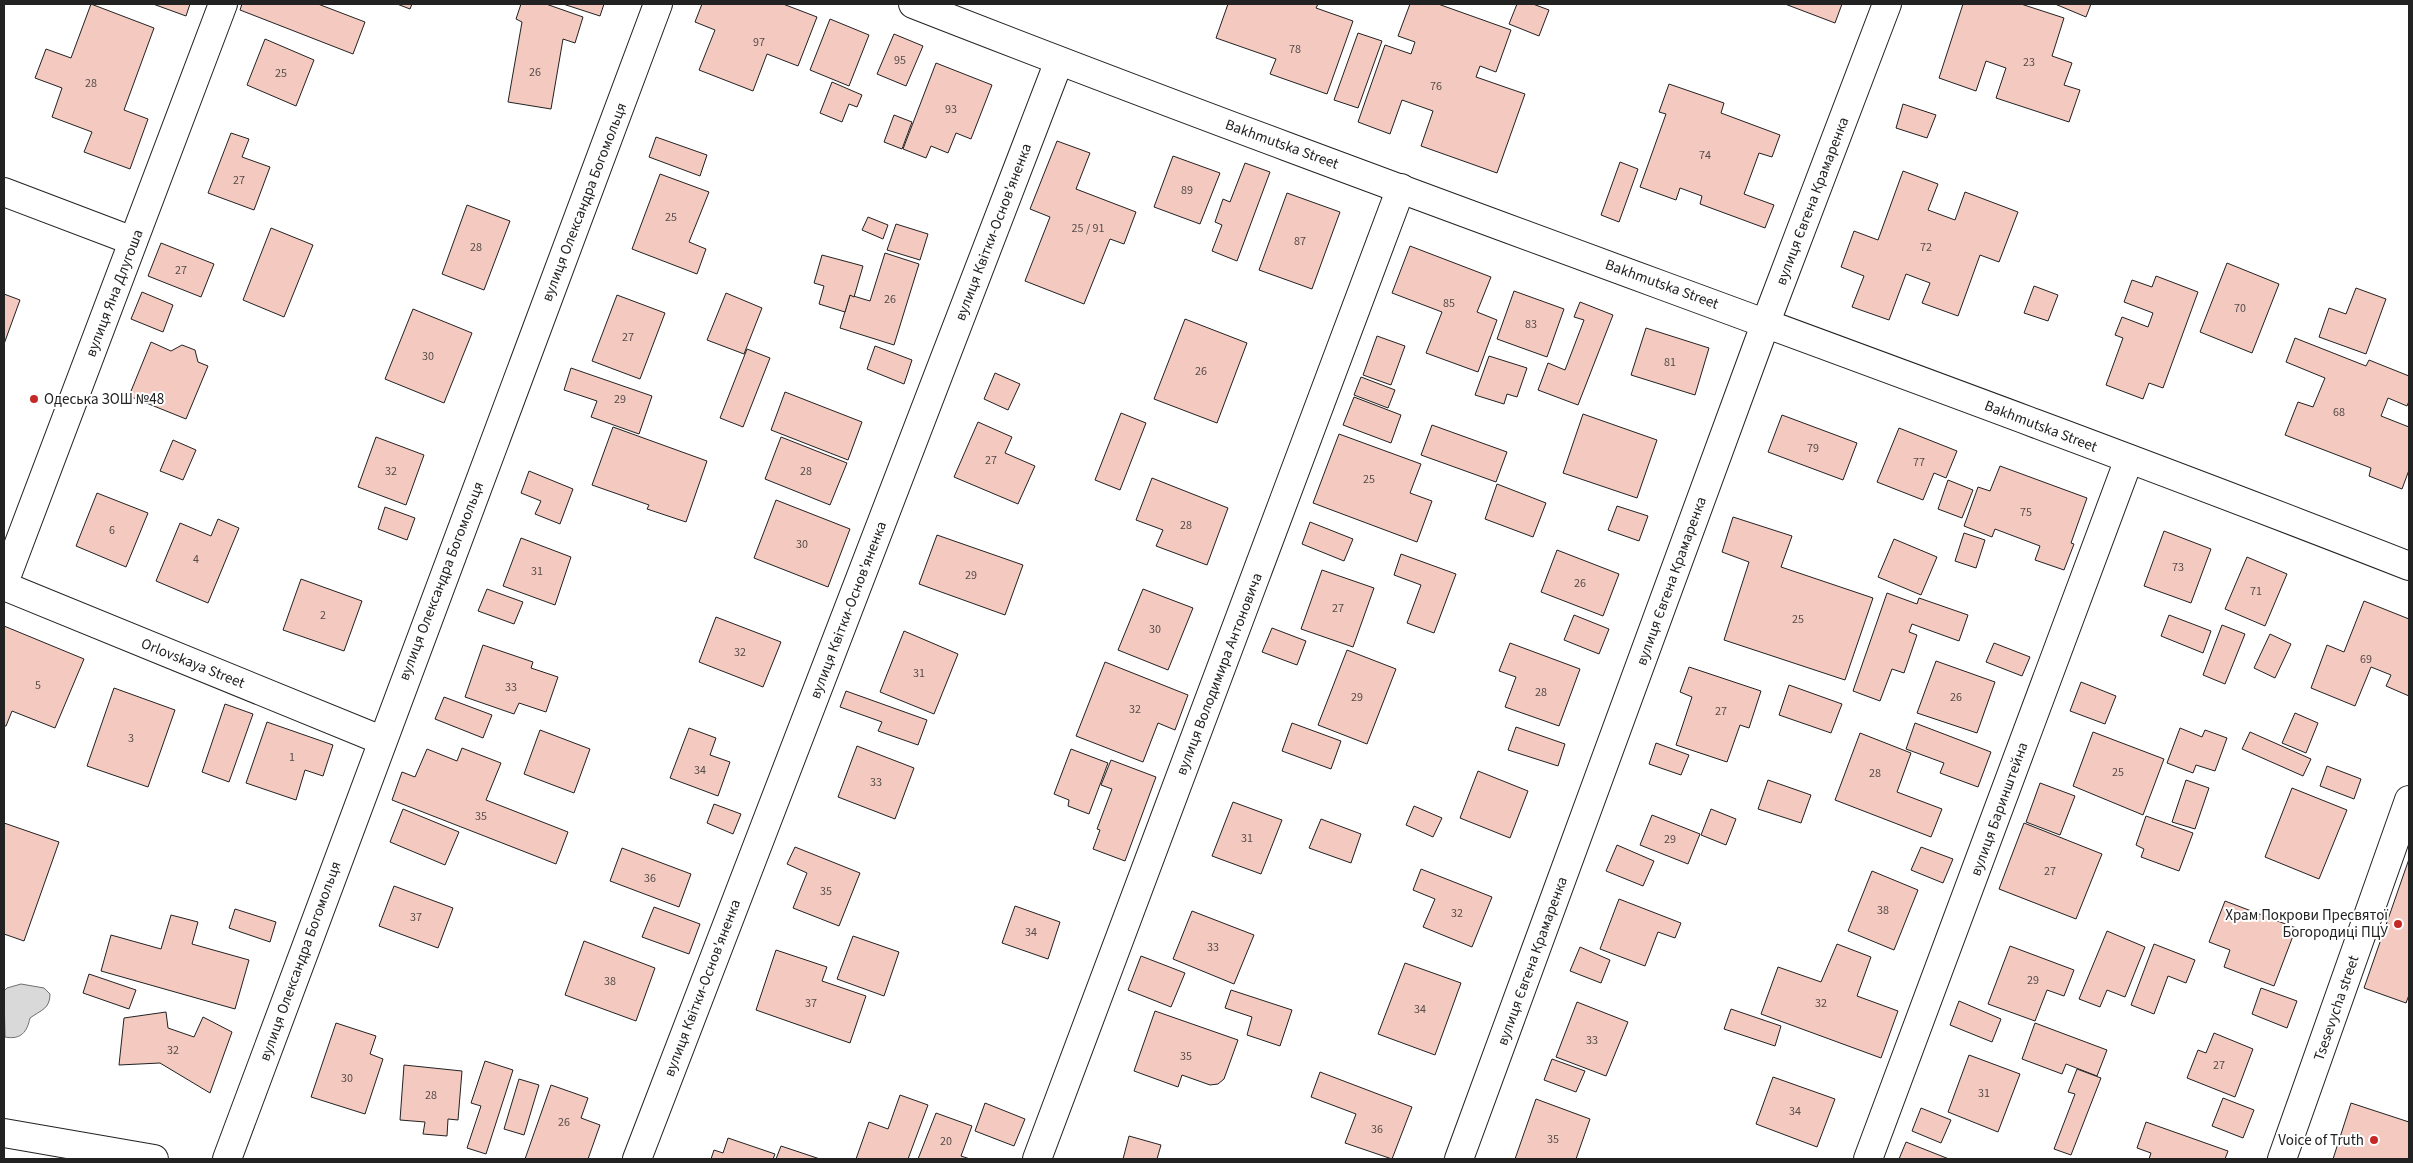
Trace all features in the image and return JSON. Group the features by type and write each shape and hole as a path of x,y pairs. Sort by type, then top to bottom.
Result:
{"street":[{"name":"вулиця Яна Длугоша","path":"4,584 224,4"},
{"name":"вулиця Олександра Богомольця","path":"226,1159 658,4"},
{"name":"Bakhmutska Street","path":"913,4 1058,61 1766,322 2409,566"},
{"name":"вулиця Євгена Крамаренка","path":"1459,1159 1766,322 1887,4"},
{"name":"вулиця Квітки-Основ'яненка","path":"636,1159 1058,61"},
{"name":"вулиця Володимира Антоновича","path":"1037,1159 1401,188"},
{"path":"4,192 133,241"},
{"name":"вулиця Баринштейна","path":"1868,1159 2129,459"},
{"name":"Orlovskaya Street","path":"4,584 382,740"},
{"name":"Tsesevycha street","path":"2282,1159 2409,800"},
{"path":"4,1133 154,1159"}],"shaded area":[{"path":"21,984 44,988 50,994 50,999 44,1009 30,1018 22,1034 11,1038 5,1037 4,991 7,988"}],"building":[{"path":"91,4 154,28 124,110 148,119 130,169 84,152 92,132 52,117 62,88 35,78 46,49 71,58"},
{"path":"153,4 190,4 186,16"},
{"path":"242,4 318,4 365,22 353,54 240,10"},
{"path":"397,4 412,4 410,9"},
{"path":"521,4 546,4 583,17 575,43 563,39 551,109 508,102 522,22 516,19"},
{"path":"563,4 604,4 600,16"},
{"path":"702,4 783,4 817,17 798,66 767,54 753,91 699,70 715,30 695,22"},
{"path":"1228,4 1318,4 1316,8 1353,21 1327,94 1270,74 1276,59 1216,38"},
{"path":"1410,4 1438,4 1511,30 1496,72 1480,66 1476,77 1525,94 1497,173 1421,146 1433,111 1402,100 1390,134 1358,122 1385,45 1411,54 1415,42 1398,36"},
{"path":"1517,4 1533,4 1549,10 1539,36 1509,24"},
{"path":"1785,4 1842,4 1835,23"},
{"path":"1963,4 2021,4 2064,18 2052,56 2072,63 2064,85 2080,90 2069,122 1996,98 2006,68 1986,61 1976,91 1939,78"},
{"path":"2055,4 2091,4 2086,17"},
{"path":"830,19 869,35 849,86 810,70"},
{"path":"1358,33 1382,41 1358,108 1334,100"},
{"path":"894,34 923,46 906,86 877,74"},
{"path":"265,39 314,60 296,106 247,85"},
{"path":"936,63 992,85 971,139 956,133 948,153 931,146 926,158 903,149"},
{"path":"832,82 862,95 857,107 849,104 842,122 820,113"},
{"path":"1669,84 1724,103 1721,113 1780,135 1772,157 1759,153 1744,194 1774,205 1765,228 1700,204 1702,196 1680,188 1676,200 1640,187 1666,114 1659,112"},
{"path":"1903,104 1936,115 1927,138 1896,128"},
{"path":"894,115 912,122 902,149 884,142"},
{"path":"231,133 249,139 242,157 270,167 254,210 208,193"},
{"path":"656,137 707,155 700,176 649,157"},
{"path":"1057,141 1090,153 1076,189 1136,212 1124,244 1110,239 1084,304 1025,281 1050,217 1030,209"},
{"path":"1173,156 1220,173 1200,224 1154,207"},
{"path":"1620,162 1638,169 1619,222 1601,215"},
{"path":"1245,163 1270,172 1237,261 1212,251 1222,225 1215,222 1223,199 1230,202"},
{"path":"1903,171 1938,184 1928,210 1955,220 1965,192 2018,212 1999,262 1980,255 1958,316 1922,303 1930,283 1906,274 1889,320 1852,307 1864,276 1841,267 1854,231 1878,240"},
{"path":"660,174 709,192 689,242 706,249 697,274 632,249"},
{"path":"1287,193 1340,212 1312,289 1259,270"},
{"path":"467,205 510,221 484,290 442,274"},
{"path":"868,217 888,225 883,239 862,230"},
{"path":"896,224 928,234 920,260 887,250"},
{"path":"271,228 313,245 284,317 243,300"},
{"path":"161,243 214,264 201,297 148,276"},
{"path":"1410,246 1491,277 1477,312 1497,320 1478,372 1426,353 1442,312 1392,293"},
{"path":"885,253 919,264 894,345 840,328 850,295 870,301"},
{"path":"822,255 863,266 854,297 850,295 845,312 819,304 824,286 814,283"},
{"path":"2227,263 2279,284 2252,353 2200,332"},
{"path":"2156,276 2198,292 2163,388 2149,383 2143,399 2106,385 2123,338 2115,335 2122,317 2148,327 2153,313 2124,302 2132,280 2152,287"},
{"path":"2034,286 2058,295 2048,321 2024,313"},
{"path":"2356,288 2386,299 2366,354 2319,337 2329,308 2346,314"},
{"path":"1514,291 1564,309 1547,357 1497,339"},
{"path":"142,292 173,305 163,332 131,319"},
{"path":"726,293 762,308 744,354 707,340"},
{"path":"4,294 20,300 4,344"},
{"path":"617,295 665,313 640,379 592,361"},
{"path":"1580,302 1613,315 1578,405 1538,390 1548,363 1565,370 1584,320 1574,317"},
{"path":"413,309 472,333 444,403 385,379"},
{"path":"1185,319 1247,343 1217,423 1154,399"},
{"path":"1646,328 1709,348 1695,395 1631,375"},
{"path":"1377,336 1405,346 1391,385 1363,375"},
{"path":"2295,338 2366,366 2369,360 2409,376 2409,401 2407,406 2388,398 2381,416 2409,427 2409,470 2402,489 2369,476 2371,468 2285,435 2298,402 2313,407 2325,378 2286,362"},
{"path":"151,342 171,351 182,345 195,350 198,362 208,366 186,419 129,396"},
{"path":"875,346 912,360 904,384 867,369"},
{"path":"747,349 770,358 743,427 720,418"},
{"path":"1489,356 1527,368 1517,397 1507,394 1504,404 1475,395"},
{"path":"571,368 652,396 639,434 591,417 597,401 564,390"},
{"path":"995,373 1020,384 1008,410 984,399"},
{"path":"1361,377 1395,390 1388,408 1354,395"},
{"path":"785,392 862,422 848,460 771,430"},
{"path":"1354,397 1401,415 1391,443 1343,425"},
{"path":"1121,413 1146,423 1120,490 1095,480"},
{"path":"1583,414 1657,440 1637,498 1563,473"},
{"path":"1782,415 1857,443 1843,480 1768,452"},
{"path":"978,422 1012,437 1005,453 1035,466 1018,504 954,477"},
{"path":"1432,425 1507,452 1496,482 1421,455"},
{"path":"613,427 707,461 686,522 647,509 649,505 592,485"},
{"path":"1899,428 1957,451 1946,478 1934,473 1923,500 1877,482"},
{"path":"1339,434 1421,464 1410,493 1432,501 1417,542 1313,503"},
{"path":"376,437 424,455 406,505 358,487"},
{"path":"781,437 847,463 830,505 765,479"},
{"path":"173,440 196,450 183,480 160,471"},
{"path":"2000,466 2087,498 2071,543 2074,544 2064,570 2035,560 2040,546 1995,529 1992,537 1964,526 1978,487 1990,491"},
{"path":"529,471 573,489 560,524 535,514 541,501 521,493"},
{"path":"1152,478 1228,508 1207,565 1156,546 1163,530 1136,520"},
{"path":"1948,480 1973,490 1962,518 1938,509"},
{"path":"1497,484 1546,503 1533,537 1485,519"},
{"path":"97,493 148,513 126,567 76,546"},
{"path":"776,500 850,529 828,587 754,558"},
{"path":"1617,506 1648,516 1639,541 1608,530"},
{"path":"385,507 415,518 407,540 378,529"},
{"path":"1733,517 1792,536 1781,567 1873,598 1845,680 1724,640 1749,562 1722,552"},
{"path":"218,519 239,528 208,603 156,581 180,523 211,536"},
{"path":"1310,522 1353,539 1344,561 1302,544"},
{"path":"2164,531 2211,549 2191,603 2144,586"},
{"path":"1964,533 1985,540 1976,568 1955,561"},
{"path":"937,535 1023,565 1005,615 919,584"},
{"path":"521,538 571,557 555,605 503,586"},
{"path":"1894,539 1937,557 1921,595 1878,577"},
{"path":"1557,550 1619,574 1603,616 1541,592"},
{"path":"1401,554 1456,574 1434,633 1407,623 1421,585 1394,575"},
{"path":"2247,557 2287,574 2265,626 2225,609"},
{"path":"1322,570 1374,588 1353,647 1301,629"},
{"path":"301,579 362,601 344,651 283,630"},
{"path":"487,589 523,602 514,624 478,611"},
{"path":"1143,589 1193,608 1168,670 1118,650"},
{"path":"1887,593 1917,604 1919,598 1968,615 1959,641 1912,624 1909,632 1917,635 1904,673 1892,669 1880,701 1853,691"},
{"path":"2364,601 2409,619 2409,696 2386,686 2391,675 2371,667 2355,706 2311,688 2327,645 2344,652"},
{"path":"1574,615 1609,629 1599,654 1564,640"},
{"path":"2169,615 2211,631 2203,653 2161,636"},
{"path":"716,617 781,642 763,687 699,662"},
{"path":"2222,625 2245,634 2225,684 2203,675"},
{"path":"4,626 84,659 55,728 12,711 6,726 4,726"},
{"path":"1272,628 1306,641 1297,665 1262,652"},
{"path":"904,631 958,654 934,714 880,692"},
{"path":"2270,634 2291,644 2275,678 2254,668"},
{"path":"1510,643 1580,669 1559,726 1505,707 1516,677 1499,671"},
{"path":"1994,643 2030,657 2022,676 1986,662"},
{"path":"483,645 533,662 531,668 558,677 546,712 519,703 514,714 465,697"},
{"path":"1347,650 1396,669 1367,744 1318,725"},
{"path":"1936,661 1995,682 1977,733 1917,713"},
{"path":"1105,662 1188,695 1175,730 1158,723 1143,762 1076,736"},
{"path":"1689,667 1761,691 1749,728 1740,725 1727,762 1676,745 1692,697 1680,692"},
{"path":"2081,682 2116,696 2105,724 2070,711"},
{"path":"1789,685 1842,704 1831,733 1779,715"},
{"path":"114,688 175,710 148,787 87,766"},
{"path":"846,691 927,720 918,745 878,731 882,722 840,707"},
{"path":"444,697 492,715 483,738 435,719"},
{"path":"225,704 253,714 229,782 202,772"},
{"path":"2295,713 2318,723 2306,753 2282,743"},
{"path":"267,722 333,745 323,776 305,770 296,800 246,783"},
{"path":"1292,723 1341,741 1331,769 1282,751"},
{"path":"1915,723 1991,752 1978,787 1940,773 1944,763 1906,749"},
{"path":"1516,727 1565,744 1558,766 1508,750"},
{"path":"689,728 716,738 710,755 730,762 718,796 670,778"},
{"path":"2180,728 2202,737 2205,730 2227,738 2215,771 2196,765 2193,773 2167,763"},
{"path":"540,730 590,749 574,793 524,774"},
{"path":"2093,732 2164,759 2143,815 2073,786"},
{"path":"2250,732 2311,759 2303,776 2242,749"},
{"path":"1860,733 1911,753 1897,792 1942,809 1931,837 1835,800"},
{"path":"1656,743 1689,755 1681,775 1649,764"},
{"path":"857,746 914,768 895,819 838,797"},
{"path":"462,748 501,763 486,800 568,832 556,864 392,800 402,772 415,777 427,749 457,761"},
{"path":"1071,749 1108,763 1089,814 1068,806 1069,800 1054,794"},
{"path":"1111,760 1156,777 1125,861 1093,849 1100,830 1097,829 1112,789 1101,785"},
{"path":"2327,766 2361,779 2354,799 2320,786"},
{"path":"1478,771 1528,791 1510,838 1460,818"},
{"path":"1768,780 1811,795 1801,823 1758,809"},
{"path":"2186,780 2209,788 2195,829 2172,822"},
{"path":"2040,783 2075,796 2060,835 2026,822"},
{"path":"2292,788 2347,810 2319,879 2265,857"},
{"path":"1233,802 1282,820 1261,874 1212,856"},
{"path":"714,804 741,814 733,834 707,823"},
{"path":"1414,806 1442,818 1433,837 1406,825"},
{"path":"403,809 459,832 445,865 390,842"},
{"path":"1711,809 1736,819 1726,845 1701,835"},
{"path":"1652,815 1700,834 1688,864 1640,845"},
{"path":"2146,816 2193,833 2179,871 2141,857 2144,849 2136,845"},
{"path":"1321,819 1361,834 1351,863 1309,848"},
{"path":"4,823 59,842 24,941 4,934"},
{"path":"2024,823 2102,854 2076,919 1999,889"},
{"path":"1617,845 1654,861 1643,886 1606,871"},
{"path":"795,847 860,873 839,926 793,908 807,873 787,864"},
{"path":"1921,847 1953,859 1943,883 1911,870"},
{"path":"622,848 691,874 679,907 610,881"},
{"name":"Храм Покрови Пресвятої Богородиці ПЦУ","path":"2409,859 2409,995 2406,1003 2364,988"},
{"path":"1421,869 1492,897 1472,947 1423,927 1435,899 1413,890"},
{"path":"1872,871 1918,890 1894,950 1848,931"},
{"path":"394,886 453,908 438,948 379,926"},
{"path":"1619,899 1681,923 1675,938 1658,932 1645,966 1600,949"},
{"path":"2225,901 2296,928 2274,986 2224,967 2230,950 2209,942"},
{"path":"1015,906 1060,922 1048,959 1002,943"},
{"path":"654,907 700,924 689,954 642,937"},
{"path":"235,909 276,922 270,942 229,928"},
{"path":"1192,911 1254,935 1234,984 1173,959"},
{"path":"171,915 198,922 192,944 249,960 235,1009 101,971 111,935 161,949"},
{"path":"2107,931 2145,947 2125,997 2107,990 2100,1007 2079,999"},
{"path":"853,936 899,952 884,996 837,979"},
{"path":"584,941 655,968 636,1021 565,995"},
{"path":"1837,944 1871,957 1857,996 1898,1011 1881,1058 1761,1014 1778,967 1821,982"},
{"path":"2154,944 2195,960 2186,983 2168,976 2154,1014 2131,1005"},
{"path":"2010,946 2074,970 2064,996 2047,990 2035,1021 1988,1004"},
{"path":"1580,947 1610,960 1601,983 1570,971"},
{"path":"776,950 827,967 822,981 866,996 850,1043 756,1010"},
{"path":"1141,956 1185,973 1171,1007 1128,990"},
{"path":"1405,963 1461,983 1435,1055 1378,1034"},
{"path":"89,974 136,990 129,1009 83,993"},
{"path":"2261,988 2297,1001 2287,1028 2252,1014"},
{"path":"1231,990 1292,1010 1280,1046 1247,1035 1252,1017 1225,1008"},
{"path":"1959,1001 2001,1019 1992,1042 1950,1025"},
{"path":"1577,1002 1628,1022 1606,1076 1556,1057"},
{"path":"1731,1009 1781,1026 1775,1046 1724,1029"},
{"path":"1155,1011 1238,1040 1224,1079 1218,1084 1210,1085 1182,1075 1178,1087 1134,1071"},
{"path":"166,1012 168,1028 194,1037 203,1017 232,1032 210,1093 160,1063 119,1065 124,1018"},
{"path":"336,1023 376,1036 370,1054 383,1059 365,1114 311,1097"},
{"path":"2035,1023 2107,1050 2097,1076 2066,1064 2062,1074 2022,1059"},
{"path":"2214,1033 2253,1049 2235,1097 2187,1078 2198,1050 2206,1053"},
{"path":"1969,1055 2020,1074 1998,1132 1948,1112"},
{"path":"1552,1059 1585,1071 1576,1092 1544,1080"},
{"path":"485,1061 513,1070 486,1154 467,1148 481,1106 471,1103"},
{"path":"404,1065 462,1071 458,1120 448,1119 447,1136 423,1134 425,1122 400,1120"},
{"path":"2077,1069 2101,1078 2071,1155 2054,1149 2075,1094 2068,1092"},
{"path":"1320,1072 1412,1107 1392,1159 1345,1143 1356,1114 1311,1097"},
{"path":"1773,1077 1835,1099 1817,1147 1756,1124"},
{"path":"519,1079 539,1085 524,1135 504,1129"},
{"path":"551,1085 588,1098 581,1118 600,1125 588,1159 525,1159"},
{"path":"900,1095 928,1105 908,1159 856,1159 869,1122 888,1129"},
{"path":"2223,1098 2254,1110 2243,1138 2212,1126"},
{"path":"1536,1099 1590,1119 1576,1159 1515,1159"},
{"path":"985,1103 1025,1119 1014,1146 975,1131"},
{"name":"Voice of Truth","path":"2351,1103 2409,1122 2409,1159 2333,1159"},
{"path":"1921,1108 1951,1120 1941,1143 1912,1131"},
{"path":"936,1113 972,1126 961,1156 970,1159 918,1159"},
{"path":"2146,1122 2228,1151 2225,1159 2149,1159 2151,1153 2137,1148"},
{"path":"1129,1136 1161,1145 1157,1159 1123,1159"},
{"path":"728,1138 775,1154 773,1159 711,1159 714,1150 723,1153"},
{"path":"1906,1142 1949,1159 1899,1159"},
{"path":"781,1146 820,1159 776,1159"}],"place":[{"name":"Одеська ЗОШ №48","path":"34,399"},
{"name":"Храм Покрови Пресвятої Богородиці ПЦУ","path":"2398,924"},
{"name":"Voice of Truth","path":"2374,1140"}]}
